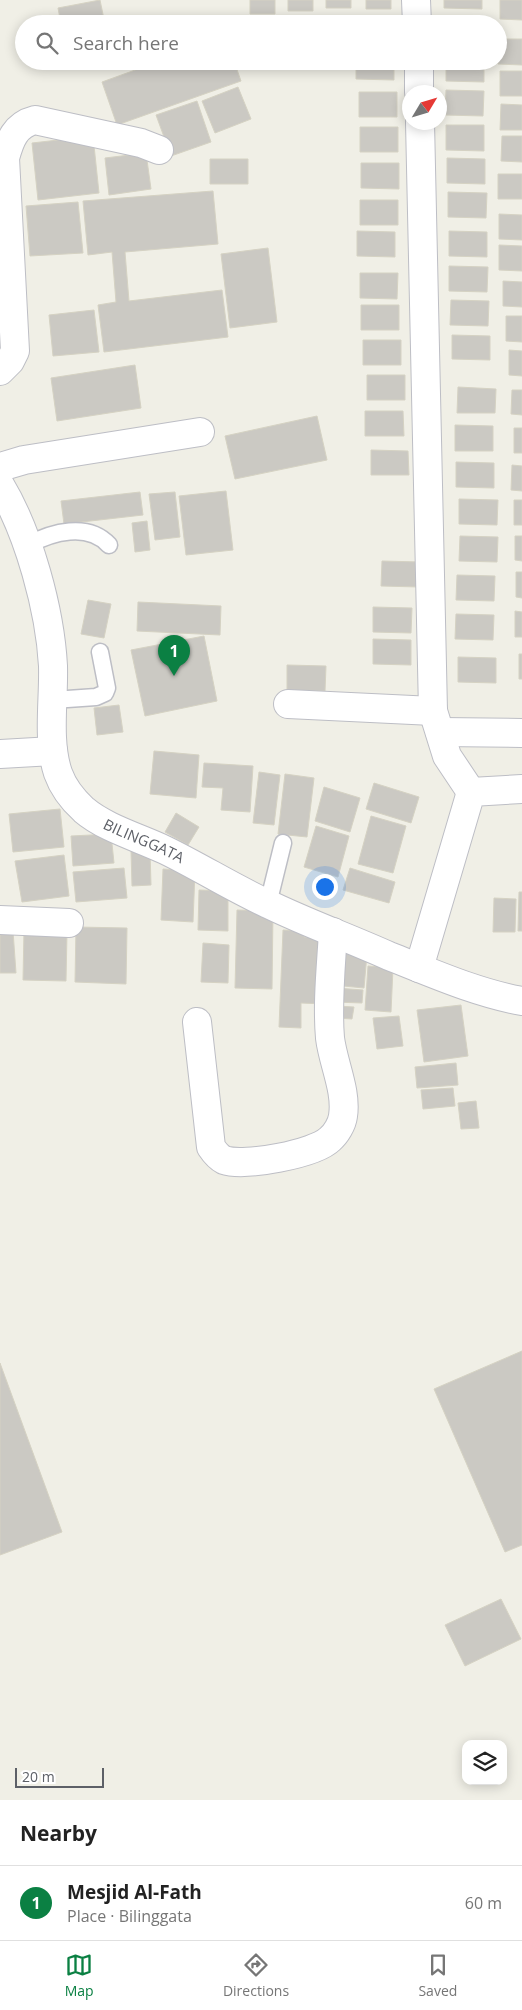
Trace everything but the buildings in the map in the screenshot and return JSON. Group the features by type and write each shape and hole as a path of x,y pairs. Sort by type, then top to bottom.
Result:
{"street":[{"path":"416,0 417,15"},
{"path":"418,70 419,85"},
{"path":"0,371 10,361 15,351 5,158 13,134 24,123 34,120 141,143 159,150"},
{"path":"419,968 470,792 447,756 437,721 420,130"},
{"path":"6,470 200,432"},
{"name":"BILINGGATA","path":"6,470 10,501 34,542 37,577 47,625 57,699 53,751 58,773 63,786 85,811 99,820 269,898 332,932 419,968 504,998 522,1001"},
{"path":"288,704 522,733"},
{"path":"0,754 53,751"},
{"path":"470,792 522,789"},
{"path":"0,920 69,923"},
{"path":"197,1022 211,1148 216,1156 226,1160 241,1162 270,1159 295,1155 330,1140 343,1118 343,1101 330,1039 332,932"}],"lane":[{"path":"34,542 67,532 96,534 108,545"},
{"path":"57,699 96,697 105,693 106,688 100,652"},
{"path":"269,898 283,843"}],"place":[{"name":"Mesjid Al-Fath","path":"174,676"}]}
